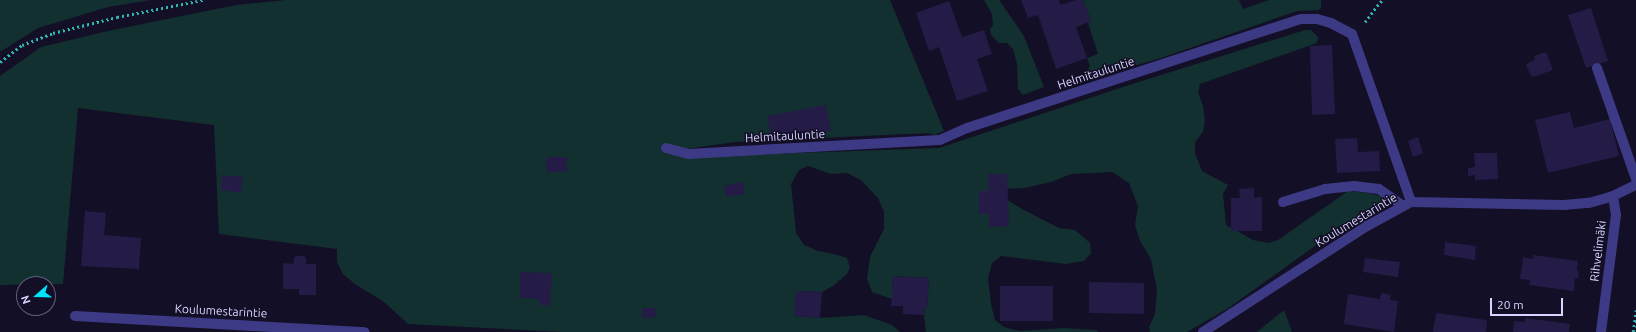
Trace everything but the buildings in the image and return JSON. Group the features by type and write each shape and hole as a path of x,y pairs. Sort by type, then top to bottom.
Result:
{"street":[{"name":"Helmitauluntie","path":"666,148 688,154 940,140 967,128 1301,19 1317,19 1331,23 1352,34"},
{"path":"1352,34 1407,204"},
{"path":"1597,68 1636,179"},
{"name":"Koulumestarintie","path":"1204,332 1367,226 1407,204 1564,205 1589,203 1613,196 1636,184"},
{"path":"1283,202 1324,189 1354,186 1379,189 1407,204"},
{"name":"Rihvelimäki","path":"1600,332 1616,215 1613,196"},
{"name":"Koulumestarintie","path":"75,316 365,332"}],"path":[{"path":"0,62 22,45 53,33 117,17 203,0"},
{"path":"1352,34 1361,27 1380,2 1384,0"},
{"path":"1633,332 1636,310"}],"green space":[{"path":"0,0 151,0 108,7 38,28 0,52"},
{"path":"286,0 890,0 944,131 934,135 929,133 735,142 686,149 685,157 939,148 1126,86 1305,30 1311,30 1318,37 1317,43 1200,84 1198,92 1203,106 1205,120 1203,132 1195,142 1195,153 1202,171 1228,185 1223,194 1226,225 1253,240 1268,243 1278,240 1348,191 1381,196 1384,200 1377,207 1357,216 1227,309 1187,332 1150,332 1149,327 1155,314 1157,290 1151,259 1140,241 1135,225 1138,206 1129,183 1112,172 1071,174 1051,182 1025,188 1001,189 1002,197 1024,210 1059,228 1075,230 1090,243 1091,253 1084,261 1066,264 1001,256 992,263 988,278 991,304 995,320 1004,327 1020,331 1064,328 1095,330 1099,332 926,332 924,315 925,308 927,307 929,278 893,276 892,299 872,292 867,279 870,257 884,229 884,212 878,198 861,180 847,173 831,174 808,166 799,170 791,184 796,233 804,245 818,251 847,258 850,267 847,274 833,286 822,292 796,291 795,316 820,318 864,315 892,325 900,332 562,332 408,324 384,302 355,284 343,274 337,262 337,249 219,234 214,125 78,108 63,284 56,284 56,276 16,276 16,285 0,285 0,76 41,47 108,31 236,5"},
{"path":"984,0 999,0 1024,36 1044,87 1023,95 1018,89 1017,64 1013,49 1007,43 999,43 991,35 990,29 993,25 992,14"},
{"path":"1083,0 1239,0 1243,9 1269,0 1321,0 1321,7 1319,10 1297,11 1155,60 1093,77 1088,73 1090,66 1087,58 1098,54 1088,23 1091,21"},
{"path":"1284,310 1292,332 1257,332"}]}
